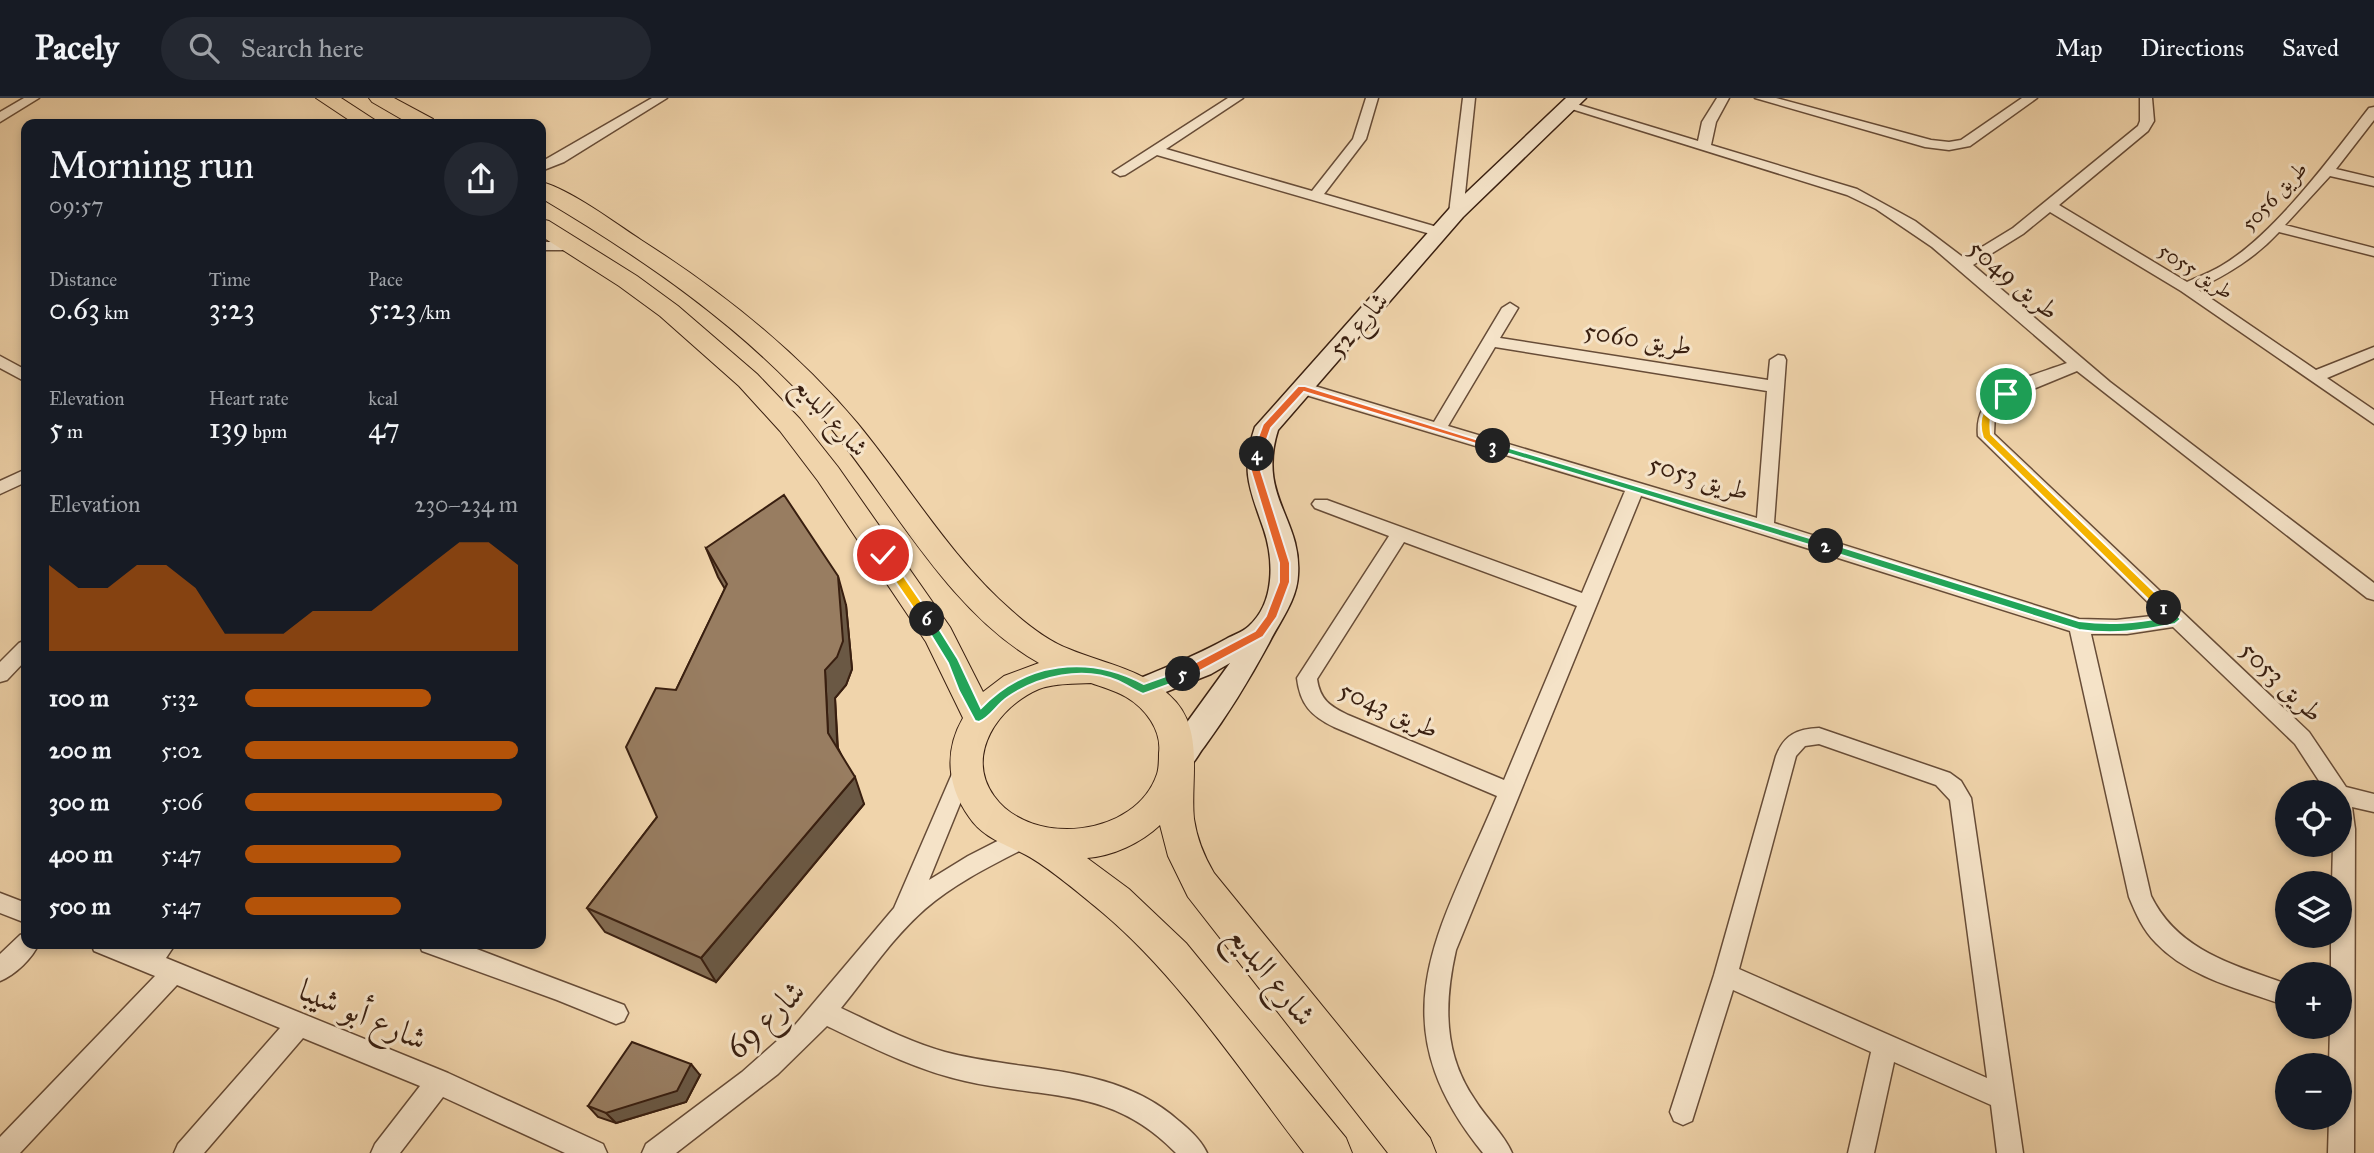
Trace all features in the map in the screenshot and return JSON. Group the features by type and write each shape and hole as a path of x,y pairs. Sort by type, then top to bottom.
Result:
{"main road":[{"path":"326,98 362,119"},
{"path":"379,98 416,119"},
{"name":"شارع البديع","path":"546,192 651,256 706,296 761,342 816,394 860,446 972,592 1022,635 1052,655 1093,670"},
{"name":"شارع البديع","path":"546,229 669,312 748,380 790,425 828,474 939,636 979,717"},
{"path":"1031,841 1072,846 1107,839 1138,824 1161,802 1177,767 1177,738 1171,720 1159,703 1143,689 1120,677 1093,670 1060,671 1028,679 1001,695 979,717 968,741 965,766 973,796 993,820 1031,841 1116,901 1173,954 1331,1153"},
{"name":"شارع البديع","path":"1177,767 1175,825 1180,844 1201,885 1415,1153"}],"street":[{"path":"0,118 33,98"},
{"path":"546,165 661,98"},
{"path":"1120,172 1237,98"},
{"path":"1315,197 1359,139 1372,98"},
{"path":"1456,213 1469,98"},
{"path":"1704,147 1709,122 1723,98"},
{"path":"1761,98 1930,145 1949,146 1965,143 2031,98"},
{"path":"1962,265 2010,237 2143,128 2147,121 2146,98"},
{"name":"شارع 52","path":"1177,767 1223,699 1271,617 1284,582 1285,563 1256,471 1258,448 1267,427 1456,213 1572,102"},
{"name":"طريق 5049","path":"1572,102 1869,199 1903,218 2078,365 2374,593"},
{"name":"طريق 5056","path":"2186,288 2227,269 2276,227 2373,117"},
{"path":"1155,150 1439,232"},
{"path":"546,173 559,159"},
{"path":"2327,171 2374,181"},
{"name":"طريق 5055","path":"2050,206 2186,288 2317,376 2374,418"},
{"path":"2276,227 2374,252"},
{"path":"546,246 574,246"},
{"path":"1438,429 1510,308"},
{"name":"طريق 5060","path":"1491,341 1776,387"},
{"path":"2317,376 2374,352"},
{"path":"1765,527 1778,360"},
{"path":"1,361 21,374"},
{"name":"طريق 5053","path":"2078,365 2006,394 1992,404 1984,419 1986,436 2302,738 2330,780"},
{"name":"طريق 5053","path":"1302,388 1765,527 2079,626 2111,630 2131,629 2175,619"},
{"path":"0,488 21,478"},
{"path":"1499,1153 1459,1100 1442,1060 1434,1021 1434,984 1444,950 1635,489"},
{"path":"1321,504 1588,603"},
{"name":"طريق 5043","path":"1400,533 1307,678 1309,696 1321,711 1341,721 1510,792"},
{"path":"2079,626 2140,897 2148,918 2165,939 2188,956 2275,990"},
{"path":"1143,689 1201,666 1259,634"},
{"path":"0,674 21,653"},
{"path":"1684,1112 1726,975 1790,744 1802,737 1819,736 1943,779 1960,797 2010,1153"},
{"name":"شارع 69","path":"903,915 928,862 965,766"},
{"path":"2352,799 2374,803"},
{"name":"شارع 69","path":"655,1153 732,1096 792,1044 823,1012 903,915 942,884 982,859 1031,841"},
{"name":"طريق 5053","path":"2342,962 2344,857"},
{"path":"0,903 21,911"},
{"path":"0,970 22,949"},
{"name":"شارع أبو شيبا","path":"116,949 439,1082 594,1153"},
{"path":"147,962 159,949"},
{"path":"447,949 616,1013"},
{"path":"7,1149 174,972"},
{"path":"1726,975 2001,1097"},
{"path":"823,1012 943,1063 974,1071 1077,1086 1110,1094 1133,1103 1165,1124 1194,1153"},
{"path":"187,1153 300,1023"},
{"name":"طريق 5053","path":"2341,1039 2341,1153"},
{"path":"1861,1153 1885,1046"},
{"path":"384,1153 439,1082"}],"building":[{"path":"784,495 838,576 843,641 837,657 825,670 828,733 855,777 701,958 587,908 657,817 626,747 656,688 676,690 727,584 706,548"},
{"path":"632,1042 691,1064 677,1091 606,1113 588,1106"}],"route":[{"path":"883,555 939,636 979,717 1001,695 1028,679 1060,671 1093,670 1120,677 1143,689 1169,681 1231,651 1259,634 1271,617 1284,582 1285,563 1256,471 1258,448 1267,427 1302,388 1765,527 2079,626 2111,630 2131,629 2175,619 1986,436 1984,419 1992,404 2006,394"}]}
